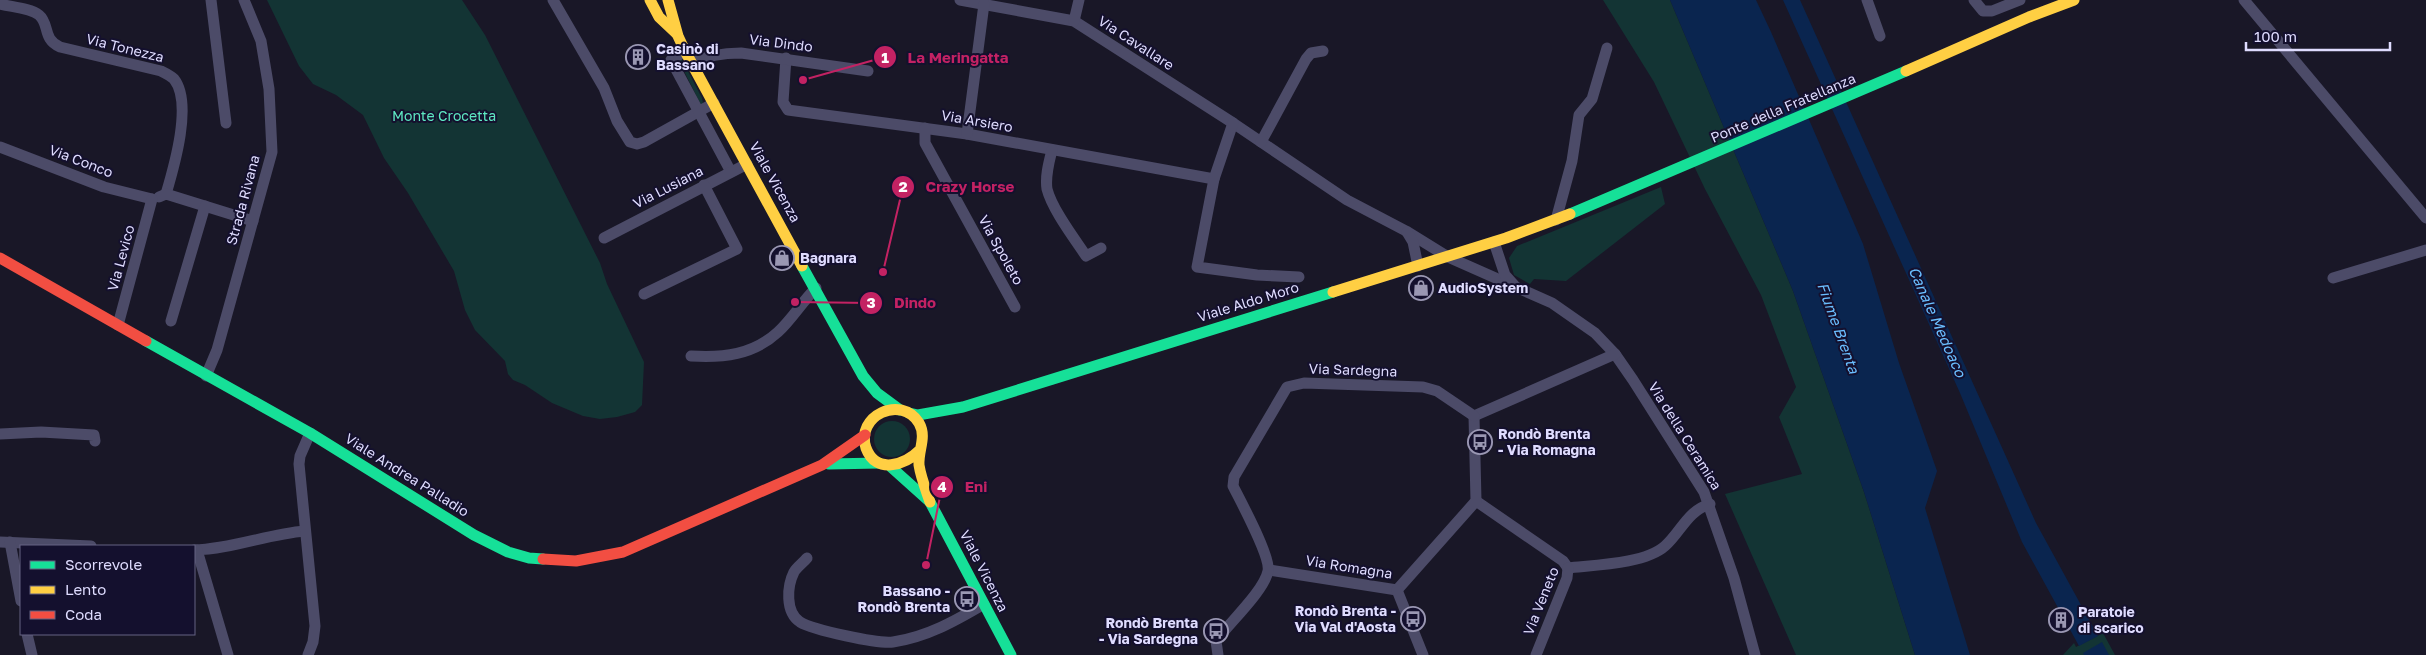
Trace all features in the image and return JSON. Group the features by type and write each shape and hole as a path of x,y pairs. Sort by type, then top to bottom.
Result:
{"main road":[{"path":"650,0 659,17 678,36"},
{"name":"Viale Vicenza","path":"668,0 678,36 685,51 863,376 877,393 919,424 922,438 920,450 921,472 930,502 1011,655"},
{"name":"Ponte della Fratellanza","path":"1675,171 2029,17 2074,0"},
{"name":"Viale Aldo Moro","path":"904,412 918,415 947,411 1448,257 1556,220 1675,171"},
{"name":"Viale Andrea Palladio","path":"1,261 310,433 490,544 522,556 553,561 595,559 623,552 822,465 849,448 865,435"},
{"name":"Viale Vicenza","path":"863,376 869,406 869,423 865,435"},
{"path":"869,423 882,411 904,412"},
{"path":"922,438 947,411"},
{"path":"865,435 868,451 879,463"},
{"path":"891,467 908,463 920,450"},
{"name":"Viale Andrea Palladio","path":"822,465 849,462 879,463"},
{"name":"Viale Vicenza","path":"879,463 891,467 930,502"}],"street":[{"path":"211,0 226,122"},
{"name":"Strada Rivana","path":"206,376 217,350 272,152 269,89 260,41 244,0"},
{"path":"553,0 604,88 617,121 630,142 637,144 644,142 714,103"},
{"name":"Via Cavallare","path":"960,0 1074,21 1233,123 1347,200 1406,231 1448,257"},
{"path":"1074,21 1079,0"},
{"path":"1867,0 1880,36"},
{"path":"1974,0 1983,11 1992,11 2020,0"},
{"path":"2244,0 2426,218"},
{"name":"Via Tonezza","path":"0,4 38,14 43,19 46,34 52,44 161,71 174,78 180,91 182,116 180,143 166,194"},
{"path":"967,134 984,4"},
{"path":"1556,220 1572,161 1579,115 1592,99 1607,48"},
{"path":"685,51 671,60 731,172"},
{"path":"1261,142 1306,59 1311,53 1324,52"},
{"name":"Via Dindo","path":"692,63 704,57 742,53 868,71"},
{"name":"Via Arsiero","path":"786,58 783,102 788,110 967,134 1214,180"},
{"path":"1233,123 1214,180 1197,267 1257,275 1299,277"},
{"name":"Via Spoleto","path":"925,128 924,143 1015,307"},
{"name":"Via Conco","path":"0,147 104,187 152,199"},
{"path":"1052,150 1047,168 1047,189 1057,209 1086,256 1101,248"},
{"name":"Via Lusiana","path":"604,238 748,164"},
{"path":"644,294 736,250 704,185"},
{"path":"152,199 166,194 253,221"},
{"name":"Via Levico","path":"118,325 152,199"},
{"path":"171,321 205,206"},
{"path":"1406,231 1413,242 1418,266"},
{"path":"1494,242 1505,275 1515,287"},
{"path":"2333,278 2426,250"},
{"name":"Via della Ceramica","path":"1448,257 1570,314 1596,333 1616,354 1710,504 1734,578 1755,655"},
{"path":"691,356 721,358 741,353 760,345 778,332 816,288"},
{"path":"1568,568 1563,561 1476,501 1474,416 1616,354"},
{"name":"Via Sardegna","path":"1269,570 1266,554 1233,486 1234,477 1287,387 1304,383 1423,387 1436,391 1474,416"},
{"path":"0,434 41,432 94,435 95,442"},
{"path":"308,655 313,642 315,626 299,464 300,456 310,433"},
{"name":"Via Romagna","path":"1269,570 1397,590 1476,501"},
{"name":"Via Veneto","path":"1536,655 1567,578 1568,568 1615,562 1653,554 1666,546 1688,516 1710,504"},
{"path":"228,655 195,550 305,530"},
{"path":"20,597 5,542 70,545"},
{"path":"807,558 795,571 790,585 789,606 800,621 866,640 891,642 926,635 984,604"},
{"path":"1218,655 1216,641 1261,586 1269,570"},
{"path":"1397,590 1423,655"},
{"path":"28,635 32,655"}],"green space":[{"name":"Monte Crocetta","path":"267,0 462,0 485,35 600,263 607,284 644,362 642,405 635,412 600,419 583,416 552,403 525,385 513,380 508,374 505,361 475,330 465,310 454,271 408,193 384,158 363,115 336,95 313,84 299,66"},
{"path":"1603,0 1670,0 1793,291 1864,492 1915,655 1796,655 1725,494 1802,474 1779,417 1796,387 1761,295 1705,189 1654,82"},
{"path":"681,58 702,98 703,103 701,105 678,59"},
{"path":"1661,187 1665,204 1566,281 1534,279 1530,284 1514,275 1509,258 1517,246"},
{"path":"892,421 899,422 905,426 909,432 909,446 905,452 899,456 892,457 885,456 879,452 875,446 874,439 875,432 879,426 885,422"},
{"path":"2103,633 2115,655 2063,655 2074,643 2076,647"}],"water":[{"name":"Fiume Brenta","path":"1670,0 1756,0 1771,32 1863,244 1899,363 1937,471 1925,508 1970,655 1915,655 1864,492 1793,291"},
{"name":"Canale Medoaco","path":"1783,0 1800,0 2036,523 2098,636 2079,646 2022,542 1960,393"},
{"path":"2102,642 2109,655 2084,655 2083,653"}],"traffic: fast":[{"path":"1570,214 1906,71"},
{"path":"802,266 863,376 877,393 900,410"},
{"path":"909,413 918,415 963,407 1333,292"},
{"path":"146,341 310,433 474,535 508,552 529,558 543,559"},
{"path":"829,464 879,463"},
{"path":"891,467 930,502 1011,655"}],"traffic: slow":[{"path":"650,0 659,17 676,33"},
{"path":"668,0 678,36 685,51 802,266"},
{"path":"1906,71 2029,17 2074,0"},
{"path":"1333,292 1506,238 1570,214"},
{"path":"920,450 907,460 899,463 891,465 877,462 866,448 864,437 867,427 873,418 891,410 902,410 911,414 919,423 922,433 919,465 930,502"}],"traffic: jam":[{"path":"0,258 146,341"},
{"path":"543,559 576,561 623,552 822,465 865,435"}],"place":[{"name":"Casinò di Bassano","path":"638,57"},
{"name":"La Meringatta","path":"803,80"},
{"name":"Bagnara","path":"782,258"},
{"name":"Crazy Horse","path":"883,272"},
{"name":"AudioSystem","path":"1421,288"},
{"name":"Dindo","path":"795,302"},
{"name":"Rondò Brenta - Via Romagna","path":"1480,442"},
{"name":"Eni","path":"926,565"},
{"name":"Bassano - Rondò Brenta","path":"967,599"},
{"name":"Rondò Brenta - Via Val d'Aosta","path":"1413,619"},
{"name":"Paratoie di scarico","path":"2061,620"},
{"name":"Rondò Brenta - Via Sardegna","path":"1216,631"}]}
